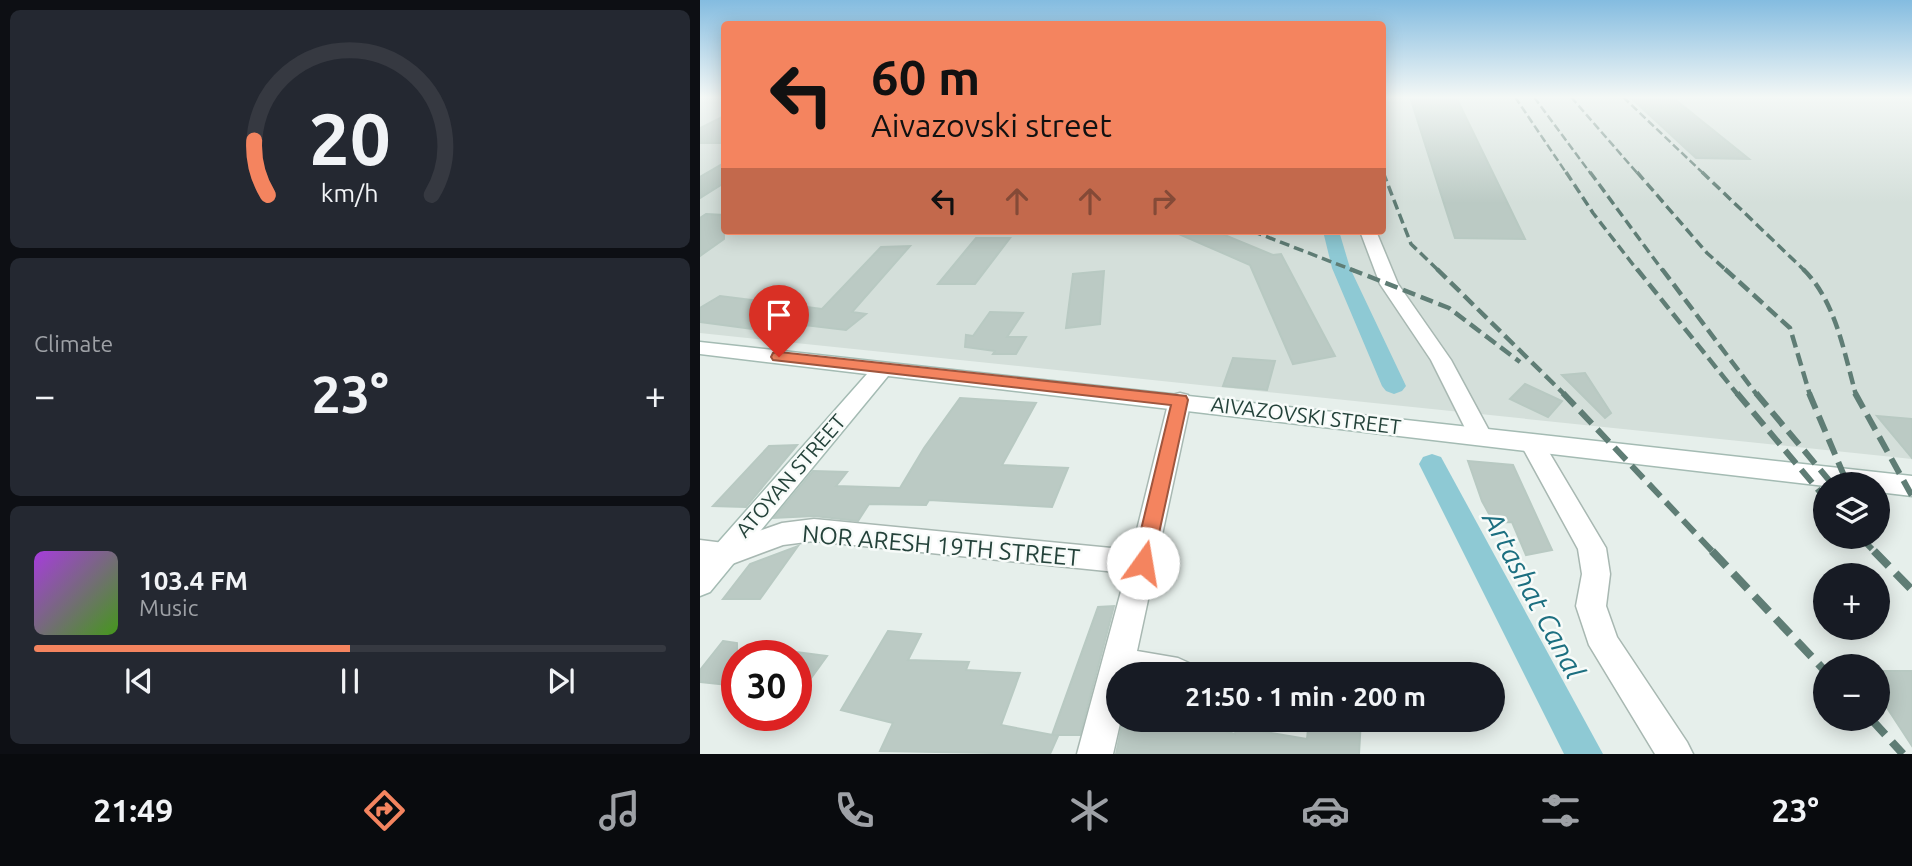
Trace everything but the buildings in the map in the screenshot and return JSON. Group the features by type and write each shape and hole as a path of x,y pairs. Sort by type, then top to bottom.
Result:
{"main road":[{"path":"1370,235 1389,284 1441,360 1480,436"},
{"name":"AIVAZOVSKI STREET","path":"700,348 1180,400 1912,486"},
{"name":"ATOYAN STREET","path":"700,583 712,554 883,369"},
{"path":"1119,662 1180,400"},
{"path":"1532,443 1592,548 1596,575 1591,606 1605,645 1675,754"},
{"name":"NOR ARESH 19TH STREET","path":"712,554 782,534 814,530 1143,563"},
{"path":"1095,754 1106,713"}],"shaded area":[{"path":"700,132 721,132 721,235 1386,235 1386,132 1912,132 1912,459 700,333"}],"waterway":[{"name":"Artashat Canal","path":"1332,235 1341,268 1394,386"},
{"name":"Artashat Canal","path":"1432,464 1584,754"}],"railway":[{"path":"1539,132 1567,174"},
{"path":"1560,132 1591,174"},
{"path":"1602,132 1638,174"},
{"path":"1660,132 1704,174"},
{"path":"1566,172 1593,213 1638,271"},
{"path":"1590,172 1663,271"},
{"path":"1637,172 1707,253 1727,271"},
{"path":"1702,172 1803,269"},
{"path":"1386,180 1411,244 1439,271"},
{"path":"1262,235 1355,271"},
{"path":"1350,269 1449,308 1520,362"},
{"path":"1437,269 1563,393"},
{"path":"1637,269 1738,395"},
{"path":"1662,269 1757,395"},
{"path":"1725,269 1790,328 1810,395"},
{"path":"1803,269 1824,296 1831,312 1856,395"},
{"path":"1563,393 1714,553"},
{"path":"1737,393 1813,484"},
{"path":"1756,393 1822,472"},
{"path":"1809,393 1842,472"},
{"path":"1856,395 1912,496"},
{"path":"1712,551 1813,658"},
{"path":"1874,551 1912,590"},
{"path":"1882,731 1903,754"}],"route":[{"path":"779,357 1180,400 1143,563"}]}
